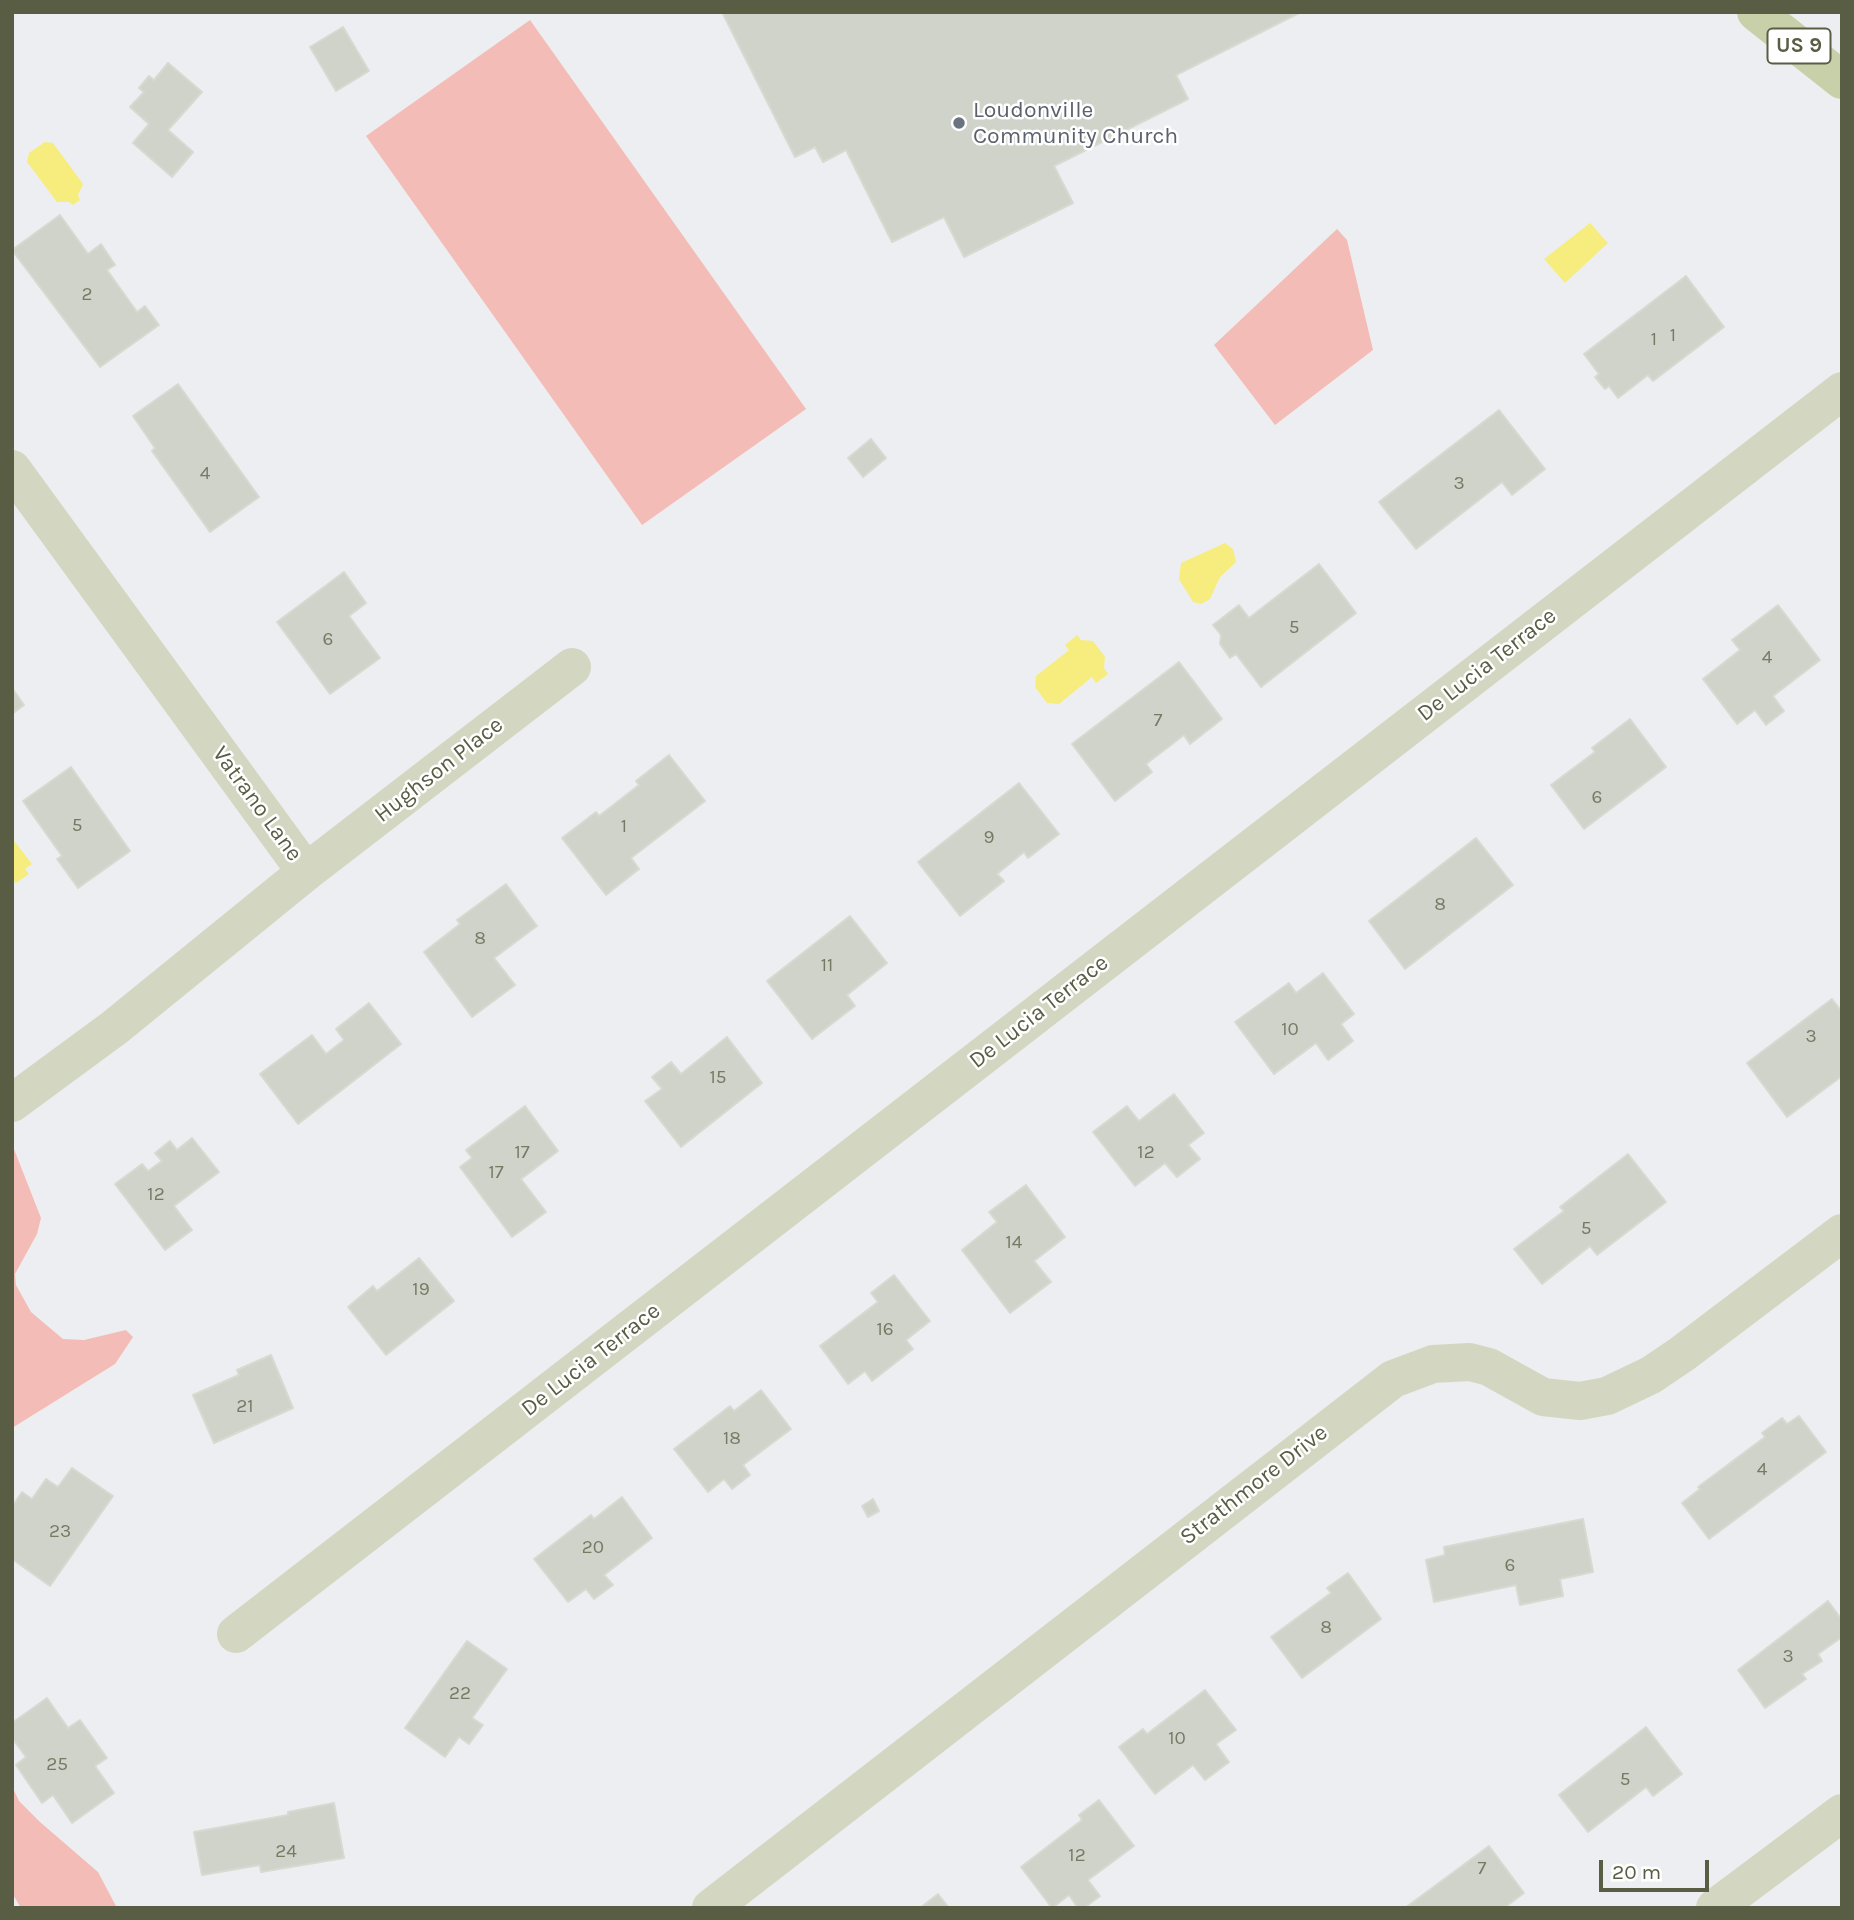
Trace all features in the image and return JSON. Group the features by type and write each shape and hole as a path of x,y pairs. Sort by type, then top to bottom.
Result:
{"main road":[{"name":"US 9","path":"1756,12 1842,80"}],"street":[{"name":"De Lucia Terrace","path":"236,1634 1842,391"},
{"name":"Vatrano Lane","path":"12,468 306,872 114,1028 12,1103"},
{"name":"Hughson Place","path":"306,872 572,667"},
{"name":"Strathmore Drive","path":"711,1908 1393,1379 1433,1364 1470,1362 1489,1367 1543,1397 1580,1401 1607,1395 1651,1375 1682,1354 1842,1233"},
{"path":"1715,1908 1842,1813"}],"shaded area":[{"path":"530,20 806,409 642,525 366,136"},
{"path":"45,142 53,143 83,184 78,195 80,200 73,205 69,202 57,202 27,162 29,153"},
{"path":"1590,223 1608,243 1565,283 1544,259"},
{"path":"1337,229 1347,240 1373,350 1275,425 1214,345"},
{"path":"1225,543 1233,549 1236,562 1220,577 1210,599 1201,604 1193,602 1179,579 1181,563"},
{"path":"1077,635 1081,640 1093,641 1105,657 1104,668 1108,674 1096,683 1092,677 1059,704 1047,703 1035,687 1036,676 1069,650 1065,645"},
{"path":"12,838 32,864 25,869 29,874 16,883 12,878"},
{"path":"12,1144 41,1218 37,1234 15,1274 16,1285 31,1312 63,1339 84,1340 126,1330 133,1337 115,1364 12,1428"},
{"path":"12,1786 19,1801 40,1822 98,1872 117,1908 21,1908 12,1893"}],"building":[{"name":"Loudonville Community Church","path":"722,12 1301,12 1176,75 1188,99 1054,166 1073,203 964,257 944,217 892,242 846,150 823,162 815,147 795,157"},
{"path":"343,27 369,71 336,91 310,47"},
{"path":"168,63 202,92 168,130 193,152 172,177 133,143 149,124 130,107 144,92 139,88 149,76 154,80"},
{"path":"60,215 88,254 101,244 115,265 107,270 137,312 145,306 159,325 100,367 12,250"},
{"path":"1686,276 1724,327 1653,381 1648,375 1618,398 1609,386 1605,389 1595,377 1599,374 1584,354"},
{"path":"178,384 259,497 210,532 152,451 155,448 133,416"},
{"path":"1499,410 1545,469 1512,495 1502,482 1416,549 1379,502"},
{"path":"871,439 886,458 863,477 848,458"},
{"path":"1319,564 1356,613 1261,687 1236,654 1230,658 1220,644 1221,635 1213,625 1239,605 1249,618"},
{"path":"344,572 366,603 349,616 380,658 330,694 277,622"},
{"path":"1778,605 1820,660 1773,696 1784,711 1766,725 1755,710 1737,724 1703,679 1740,650 1732,640"},
{"path":"1179,662 1222,719 1190,744 1184,735 1146,764 1152,772 1115,801 1072,744"},
{"path":"12,688 24,705 12,714"},
{"path":"1630,719 1666,767 1584,829 1551,785 1595,752 1592,748"},
{"path":"669,755 705,801 631,858 639,869 606,895 562,838 596,812 599,816 639,785 636,781"},
{"path":"71,767 130,851 78,888 57,859 62,856 23,801"},
{"path":"1019,783 1059,834 1028,858 1024,852 997,874 1004,881 960,916 918,862"},
{"path":"1476,838 1513,885 1405,969 1369,921"},
{"path":"506,884 537,926 494,958 515,985 472,1017 424,952 460,924 457,920"},
{"path":"850,916 887,963 847,995 855,1006 812,1039 767,981"},
{"path":"1323,973 1354,1014 1341,1024 1353,1041 1328,1060 1316,1043 1274,1074 1235,1022 1289,983 1296,993"},
{"path":"1832,999 1842,1012 1842,1076 1787,1117 1747,1063"},
{"path":"369,1003 401,1044 298,1124 260,1074 312,1035 326,1054 344,1040 336,1029"},
{"path":"727,1037 762,1083 681,1147 645,1101 662,1089 652,1077 671,1062 681,1074"},
{"path":"1174,1094 1204,1133 1188,1145 1200,1159 1177,1177 1165,1163 1135,1186 1093,1132 1127,1106 1139,1121"},
{"path":"525,1106 558,1151 521,1179 546,1212 512,1237 460,1167 472,1158 466,1150"},
{"path":"192,1138 219,1172 174,1206 192,1230 165,1250 115,1184 142,1164 148,1171 162,1161 155,1153 170,1141 177,1150"},
{"path":"1628,1154 1666,1202 1597,1255 1590,1246 1542,1284 1514,1249 1564,1211 1560,1207"},
{"path":"1026,1185 1065,1237 1034,1261 1051,1282 1010,1313 962,1250 997,1222 989,1212"},
{"path":"419,1258 454,1301 386,1355 348,1307 373,1286 377,1291"},
{"path":"894,1275 930,1321 906,1340 913,1349 872,1381 865,1371 848,1384 820,1346 878,1302 871,1293"},
{"path":"271,1355 293,1408 214,1443 193,1395 239,1375 237,1370"},
{"path":"761,1390 791,1429 743,1465 750,1475 732,1489 724,1479 708,1492 674,1449 730,1406 734,1411"},
{"path":"1799,1416 1826,1452 1709,1539 1682,1503 1700,1489 1698,1487 1765,1437 1762,1433 1782,1418 1787,1424"},
{"path":"72,1468 113,1496 50,1586 12,1559 12,1507 22,1492 32,1499 46,1479 58,1487"},
{"path":"622,1497 652,1538 604,1575 613,1585 594,1599 586,1589 568,1602 534,1559 591,1515 594,1519"},
{"path":"873,1499 879,1511 868,1517 862,1506"},
{"path":"1583,1519 1593,1572 1560,1579 1563,1596 1520,1605 1516,1585 1434,1602 1426,1560 1445,1555 1444,1547"},
{"path":"1348,1573 1381,1619 1302,1678 1271,1637 1331,1593 1327,1588"},
{"path":"1828,1601 1842,1620 1842,1637 1818,1654 1822,1661 1802,1674 1806,1679 1765,1708 1738,1670"},
{"path":"467,1641 507,1669 472,1718 483,1725 469,1744 459,1737 445,1757 405,1728"},
{"path":"1205,1690 1236,1730 1216,1744 1229,1762 1205,1780 1193,1765 1155,1794 1119,1747 1143,1729 1147,1734"},
{"path":"47,1698 68,1728 80,1720 107,1758 95,1766 114,1793 72,1823 53,1795 42,1803 16,1765 26,1757 12,1738 12,1723"},
{"path":"1646,1727 1682,1774 1653,1796 1646,1787 1588,1832 1559,1795"},
{"path":"1099,1800 1134,1846 1088,1880 1100,1896 1084,1908 1078,1908 1069,1895 1052,1908 1021,1867 1082,1820 1079,1815"},
{"path":"334,1803 344,1858 261,1872 260,1865 202,1875 194,1832 288,1815 288,1812"},
{"path":"1489,1846 1524,1893 1504,1908 1405,1908"},
{"path":"938,1894 949,1908 920,1908"}],"place":[{"name":"Loudonville Community Church","path":"959,123"}]}
